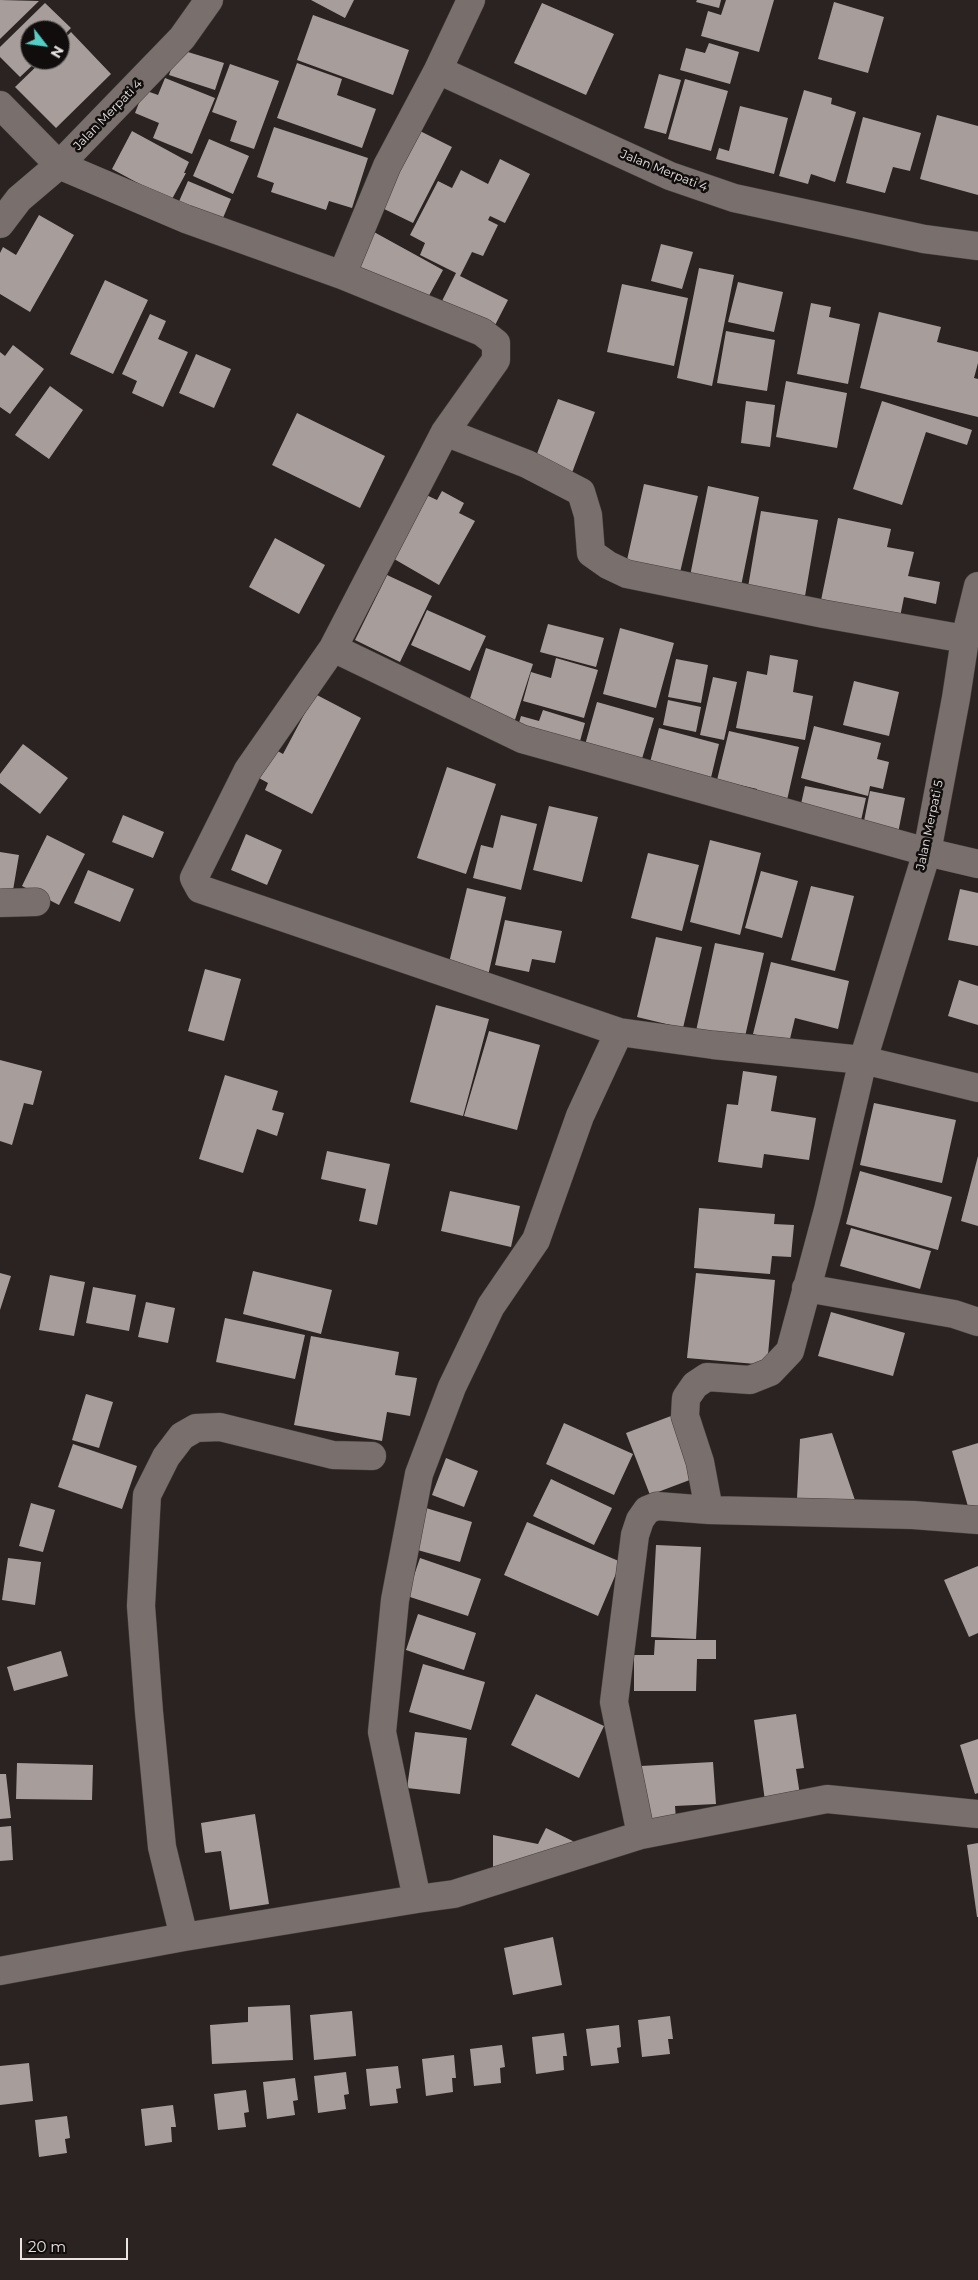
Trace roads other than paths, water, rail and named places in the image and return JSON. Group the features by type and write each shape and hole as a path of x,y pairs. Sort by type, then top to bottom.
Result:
{"street":[{"name":"Jalan Merpati 4","path":"0,224 19,199 59,165 182,38 208,0"},
{"path":"342,275 387,166 438,70 471,0"},
{"name":"Jalan Merpati 4","path":"438,70 670,176 734,198 924,239 978,246"},
{"path":"0,105 59,165 186,219 342,275 482,332 496,343 496,360 445,432 333,648 248,770 194,878 200,889 209,894 619,1032 713,1045 863,1060 978,1088"},
{"path":"445,432 527,464 581,492 588,515 591,553 608,565 627,574 824,614 965,639"},
{"name":"Jalan Merpati 5","path":"709,1510 700,1462 684,1416 686,1398 695,1385 707,1377 750,1380 770,1372 790,1351 828,1210 863,1060 927,852 956,698 965,639 978,586"},
{"path":"333,648 522,739 927,852 978,864"},
{"path":"0,903 36,902"},
{"path":"418,1899 382,1732 395,1600 419,1474 452,1387 491,1306 536,1240 580,1116 619,1032"},
{"path":"806,1288 954,1314 978,1322"},
{"path":"184,1937 162,1847 149,1712 141,1606 147,1495 166,1456 182,1436 196,1428 220,1427 333,1455 372,1456"},
{"path":"641,1835 614,1702 635,1534 640,1520 647,1510 657,1506 709,1510 913,1515 978,1520"},
{"path":"0,1971 184,1937 454,1894 641,1835 827,1799 978,1814"}]}
